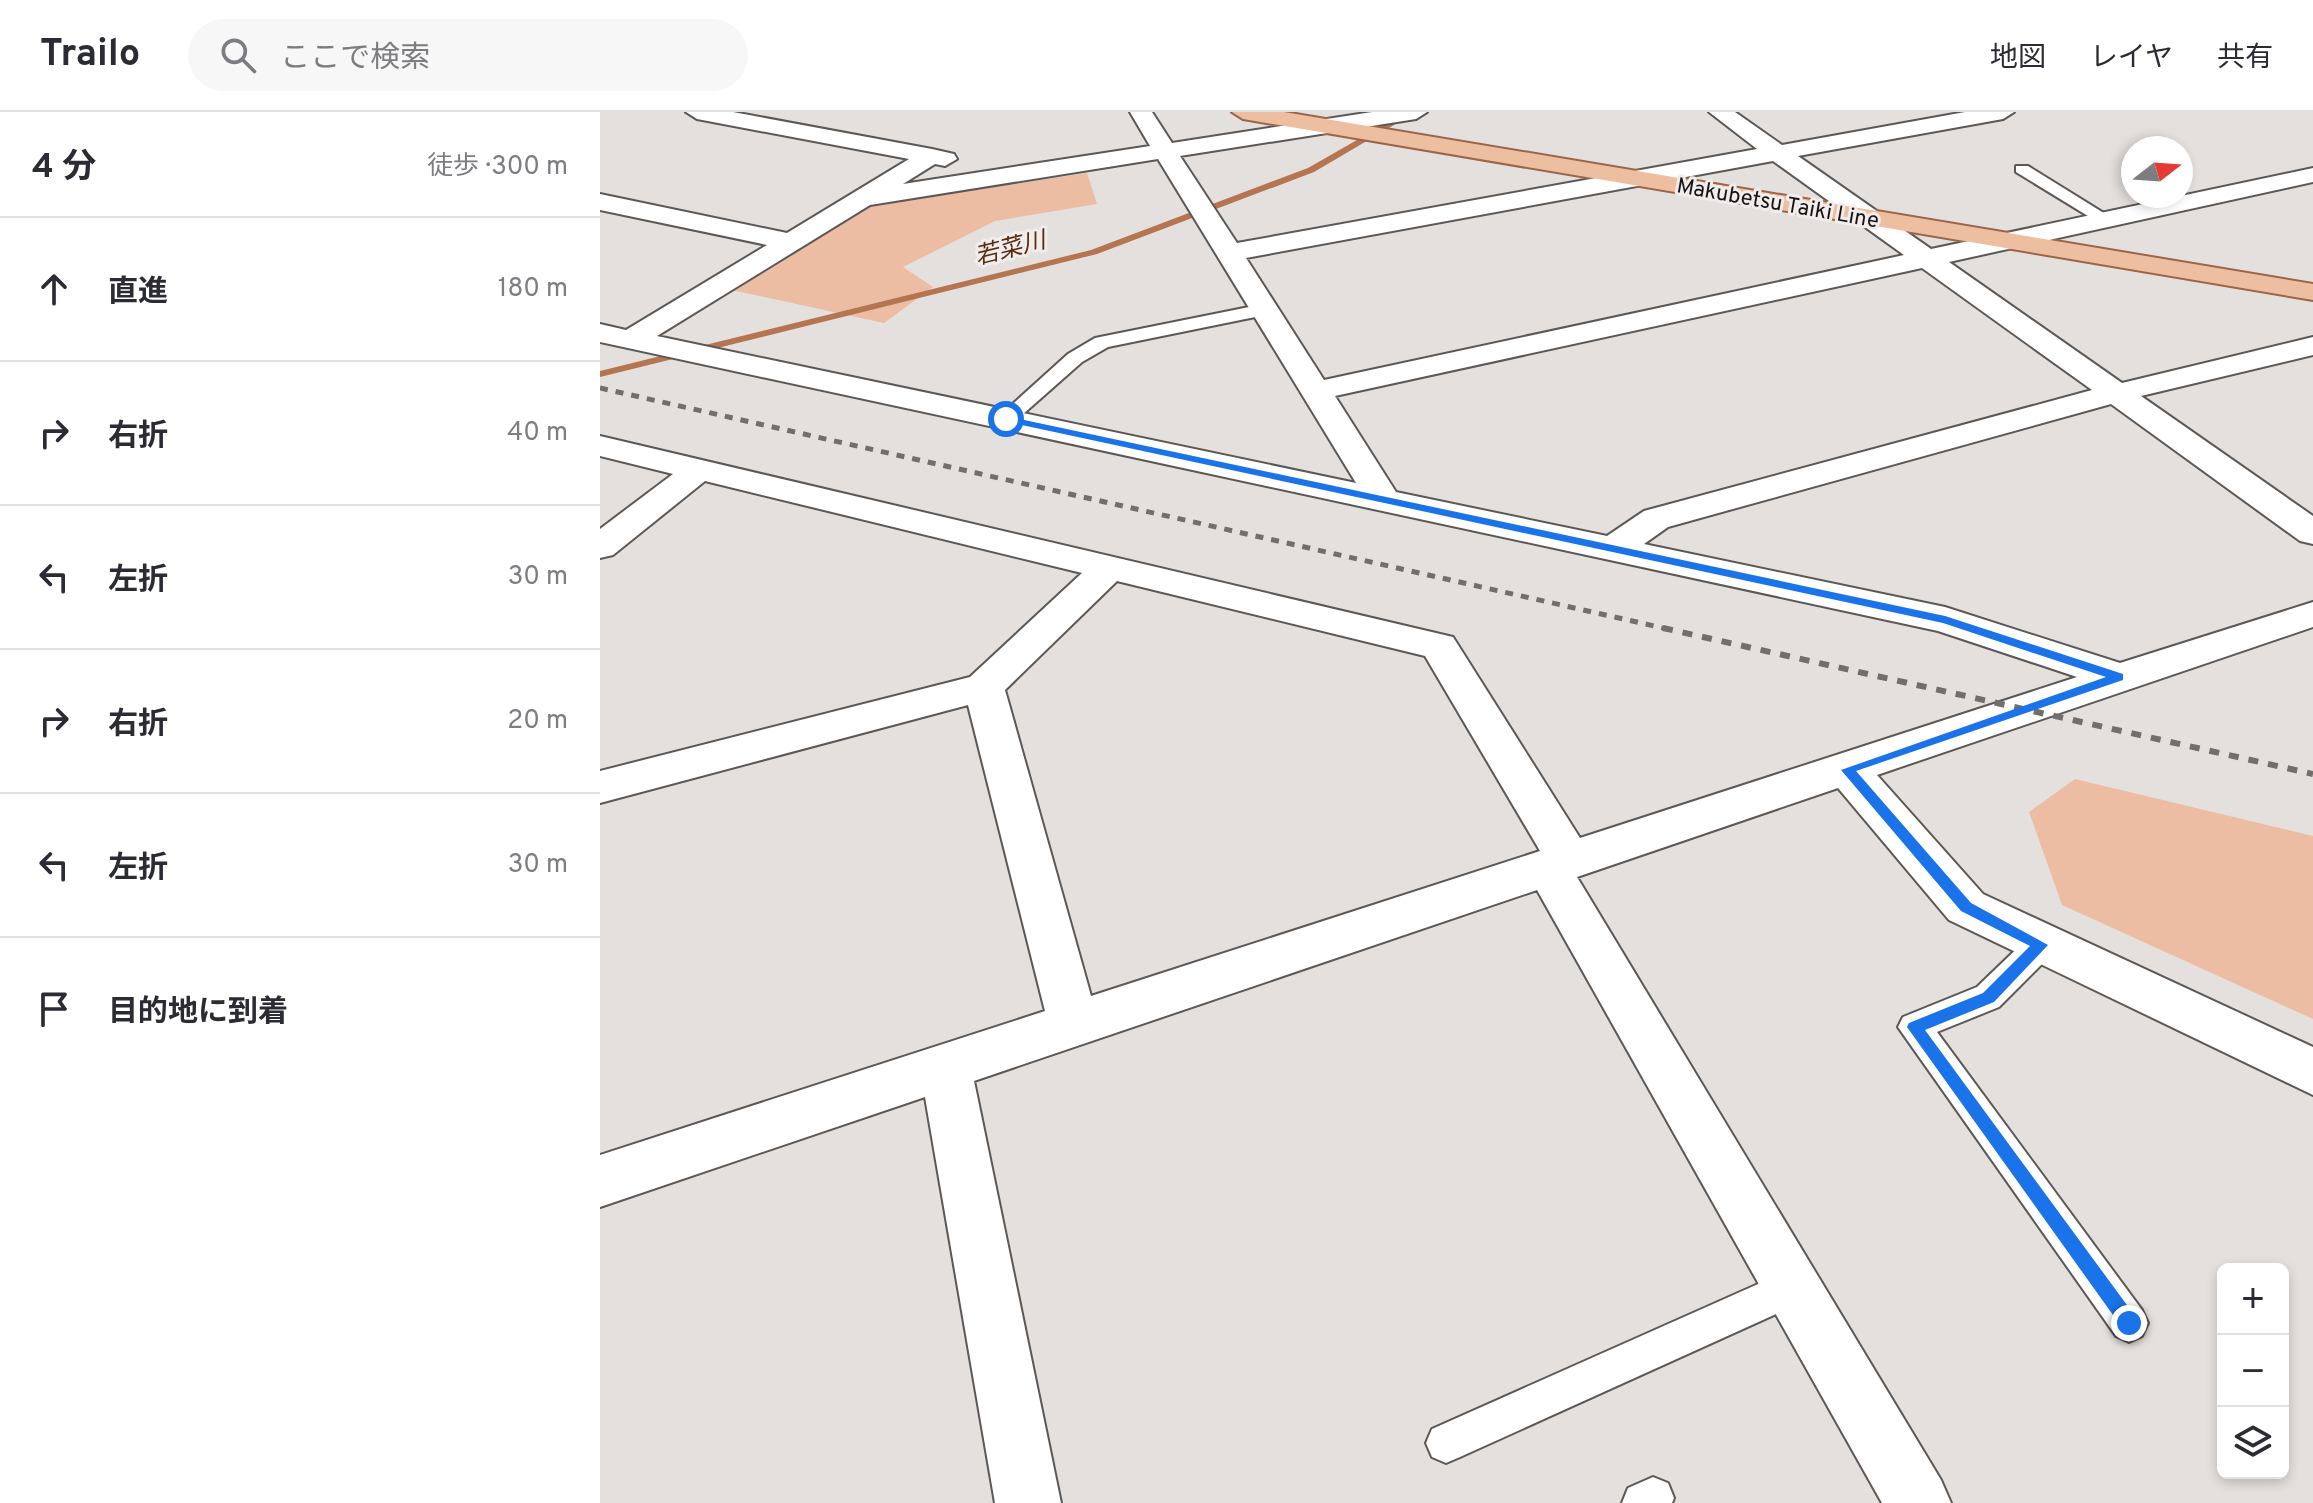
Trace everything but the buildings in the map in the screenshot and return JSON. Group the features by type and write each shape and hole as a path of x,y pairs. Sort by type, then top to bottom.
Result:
{"main road":[{"name":"Makubetsu Taiki Line","path":"1243,112 2313,292"}],"street":[{"path":"697,112 1022,174"},
{"path":"1141,112 1383,499"},
{"path":"864,198 1416,112"},
{"path":"1720,112 2313,533"},
{"path":"1228,253 2003,112"},
{"path":"616,336 793,242 932,156"},
{"path":"1316,391 2313,175"},
{"path":"600,202 793,242"},
{"path":"616,336 1945,620 2119,677"},
{"path":"1614,548 1656,519 2117,393 2313,346"},
{"path":"600,446 1439,646 1792,1288 1918,1503"},
{"path":"600,547 699,470"},
{"path":"600,787 984,687 1109,568"},
{"path":"600,1181 2313,614"},
{"path":"984,687 1074,1025"},
{"path":"1847,770 1966,907 2313,1072"},
{"path":"945,1066 1028,1503"}],"lane":[{"path":"2022,169 2107,220"},
{"path":"1006,419 1075,358 1102,342 1264,310"},
{"path":"2041,945 1988,997 1914,1027 2129,1323"},
{"path":"1446,1443 1792,1288"}],"shaded area":[{"path":"1087,173 1097,204 995,221 903,267 933,287 884,323 732,290 868,206"},
{"path":"2075,779 2313,836 2313,1019 2062,905 2029,812"}],"waterway":[{"name":"若菜川","path":"600,374 1094,252 1311,170 1412,112"}],"railway":[{"path":"600,388 1672,630"},
{"path":"1663,628 2313,774"}],"route":[{"path":"1006,419 1945,620 2119,677 1847,770 1966,907 2041,945 1988,997 1914,1027 2129,1323"}]}
